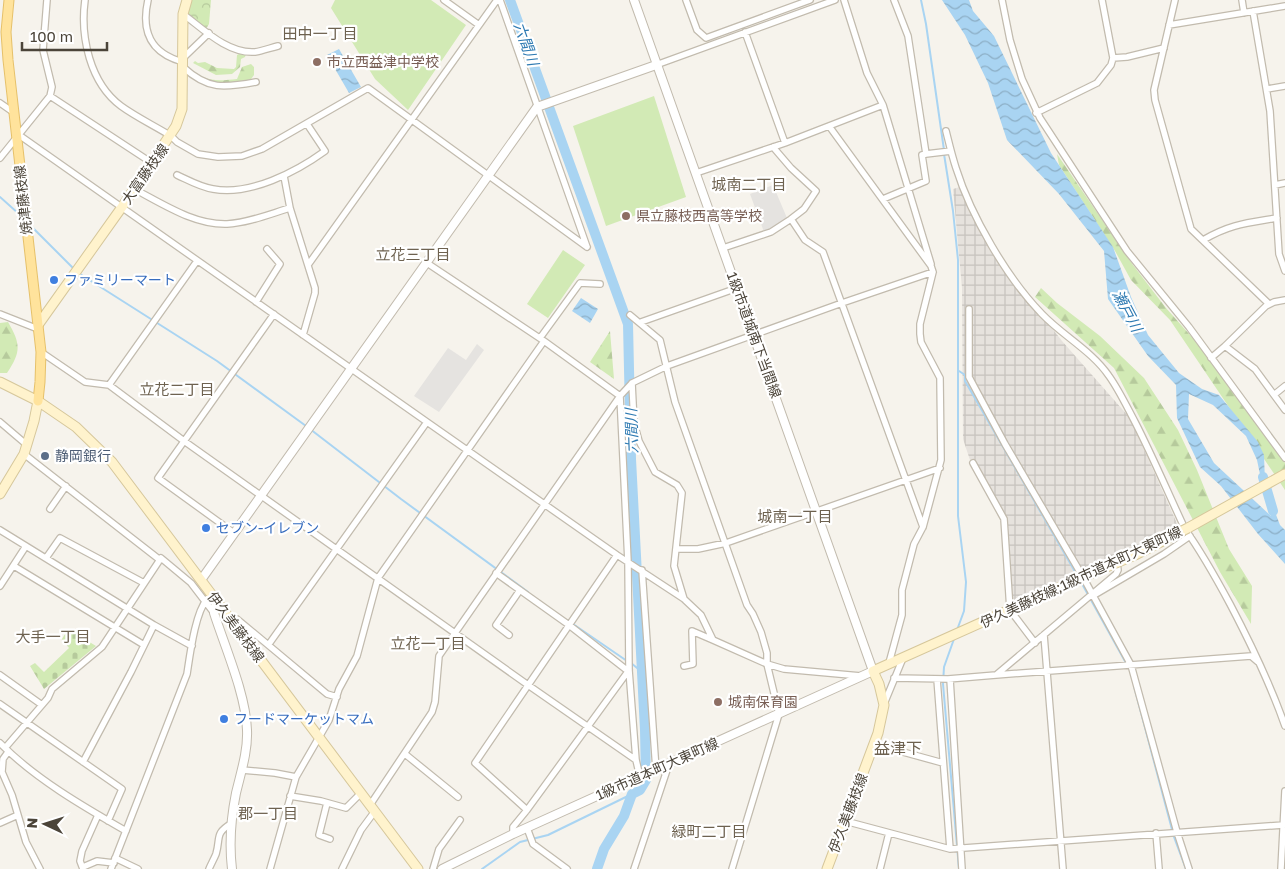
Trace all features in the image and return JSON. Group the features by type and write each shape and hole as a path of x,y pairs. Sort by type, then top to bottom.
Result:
{"main road":[{"name":"焼津藤枝線","path":"9,0 6,32 8,60 41,352 38,401"},
{"name":"大富藤枝線","path":"38,327 152,164 176,126 182,109 183,14 187,0"},
{"name":"伊久美藤枝線","path":"0,382 38,401 76,427 112,462 201,580 211,599 229,618 418,869"},
{"path":"0,494 24,454 38,401"},
{"name":"伊久美藤枝線;1級市道本町大東町線","path":"873,671 1117,562 1187,533 1285,474"},
{"name":"伊久美藤枝線","path":"827,869 878,733 884,705 879,684 873,671"}],"street":[{"path":"0,158 50,96 52,87 43,50 47,0"},
{"path":"86,0 83,17 86,39 98,81 105,92 121,106 198,154 233,157 262,149 368,88 587,247 538,106 498,0"},
{"path":"148,0 144,18 146,31 150,39 160,50 173,59 183,62 193,76 212,85 229,86 256,82"},
{"path":"444,0 479,25"},
{"path":"308,265 498,0"},
{"name":"1級市道城南下当間線","path":"634,0 873,671"},
{"path":"686,0 697,30 706,38 810,0"},
{"path":"201,580 538,106 835,0"},
{"path":"844,0 867,73 883,105 932,269 921,318 920,334 921,342 940,378 942,424 940,468 922,527 914,544 902,590 902,615 889,663"},
{"path":"894,0 908,36 926,154"},
{"path":"1002,0 1010,40 1036,113 1127,251 1189,327 1285,458"},
{"path":"1036,113 1097,83 1111,65 1113,58 1102,0"},
{"path":"1175,0 1154,90 1155,100 1191,229 1269,304"},
{"path":"1242,0 1244,13"},
{"path":"1169,25 1285,6"},
{"path":"1253,11 1270,111 1277,218 1285,271"},
{"path":"183,14 227,45 246,52 256,52 278,46"},
{"path":"746,32 785,142"},
{"path":"183,62 210,34"},
{"path":"1113,58 1127,57 1164,48"},
{"path":"1267,89 1285,86"},
{"path":"50,96 152,164"},
{"path":"0,103 13,112"},
{"path":"696,173 773,147 883,105"},
{"path":"176,175 213,190 254,186 284,176 325,151 307,124"},
{"path":"829,126 884,199 932,269"},
{"path":"946,131 956,168 976,216 1002,262 1040,313 1055,328 1097,362 1109,376 1144,440 1187,533 1198,546 1262,665 1285,726"},
{"path":"18,136 617,555 684,599 701,615 713,640"},
{"path":"723,248 771,232 804,209 816,191 791,168 773,147"},
{"path":"884,199 926,181 922,155 952,151"},
{"path":"284,176 290,208 315,293 303,335"},
{"path":"1275,185 1285,183"},
{"path":"134,189 182,214 216,224 244,221 290,208"},
{"path":"1203,240 1223,229 1242,223 1277,218"},
{"path":"791,219 805,240 823,252 922,527"},
{"path":"256,302 280,264 267,250"},
{"path":"109,385 197,261"},
{"path":"427,263 542,340 620,396"},
{"path":"342,869 372,808 432,712 435,702 439,656 620,396 632,383 667,366 932,269"},
{"path":"270,869 296,777 329,720 337,697 357,656 378,578 468,450 580,284 600,284"},
{"path":"641,322 737,288"},
{"path":"1211,358 1269,304 1285,300"},
{"path":"970,309 968,377 1083,577 1131,665 1189,869"},
{"path":"0,314 38,327"},
{"path":"234,533 158,478 274,314"},
{"path":"630,315 641,322 660,340 675,402 747,606 761,632 780,714 732,869"},
{"path":"1225,346 1249,363 1275,394 1285,410"},
{"path":"41,352 85,382 109,385 184,441 636,760"},
{"path":"632,383 634,423 639,441 655,472 677,485 682,494 674,566 684,599"},
{"path":"1275,394 1285,386"},
{"path":"620,396 628,562 628,671 636,760 640,777"},
{"path":"0,422 27,445"},
{"path":"268,644 427,422"},
{"path":"24,454 160,560 161,558 211,599 246,716 247,744 232,823 232,869"},
{"path":"973,463 1004,519 1010,610 1035,643"},
{"path":"677,549 698,550 726,543 940,468"},
{"path":"50,509 66,486"},
{"path":"0,530 154,625 192,646"},
{"path":"1092,595 1100,592 1187,533"},
{"path":"46,558 60,538 144,583"},
{"path":"0,586 26,546"},
{"path":"527,810 475,763 617,555"},
{"path":"40,869 26,842 10,787 2,772 4,748 28,724 48,698 52,689 102,647 160,560"},
{"path":"996,675 1116,574 1118,570 1117,562"},
{"path":"14,566 144,645"},
{"path":"642,570 656,770"},
{"path":"496,573 569,625 628,671"},
{"path":"508,635 496,625 520,590"},
{"path":"114,864 186,674 200,612 211,599"},
{"path":"229,618 237,619 326,694 337,697"},
{"path":"83,762 154,625"},
{"path":"684,666 693,664 692,632 767,664 784,669 862,676"},
{"path":"1044,635 1063,869"},
{"path":"894,678 949,679 1251,656 1262,665"},
{"path":"884,705 903,658"},
{"path":"513,834 513,827 628,671"},
{"name":"1級市道本町大東町線","path":"442,869 513,834 873,671"},
{"path":"0,675 42,705"},
{"path":"937,679 950,849"},
{"path":"949,679 962,869"},
{"path":"0,704 122,789 108,821"},
{"path":"874,744 943,762"},
{"path":"4,748 28,768 98,815 126,831"},
{"path":"405,754 458,797"},
{"path":"634,869 669,764"},
{"path":"242,770 296,777"},
{"path":"1281,869 1285,791"},
{"path":"290,796 346,808 361,793"},
{"path":"327,803 319,835 330,839"},
{"path":"0,823 18,815"},
{"path":"98,815 82,850 80,862 83,868 97,861 138,869"},
{"path":"433,869 439,849 460,820"},
{"path":"846,821 950,849 1284,825"},
{"path":"209,869 216,853 217,840 220,833 232,823"},
{"path":"527,828 533,844 567,869"},
{"path":"880,869 889,833"},
{"path":"1156,833 1159,869"}],"shaded area":[{"path":"773,185 787,218 776,227 764,232 750,194"},
{"path":"960,187 995,255 1062,341 1130,418 1179,528 1012,603 1004,519 973,469 963,439 962,288 953,189"},
{"path":"477,344 484,350 439,412 414,396 448,348 466,360"}],"green space":[{"path":"191,0 211,0 209,24 206,29 186,15"},
{"path":"335,0 431,0 466,25 408,110 375,79 331,8"},
{"path":"241,53 246,54 245,57 241,59 240,67 232,74 216,75 193,63 195,61 198,63 205,62 217,68 234,69 236,67 237,55"},
{"path":"251,64 254,67 254,75 251,79 236,84 213,85 192,72 211,80 237,79 242,67"},
{"path":"654,96 686,197 606,226 573,126"},
{"path":"1057,154 1133,265 1166,308 1206,353 1251,413 1285,463 1285,490 1170,320 1131,280 1115,251 1059,165"},
{"path":"563,250 585,265 548,318 527,304"},
{"path":"1041,288 1057,303 1100,336 1144,378 1178,430 1197,470 1229,549 1252,586 1251,624 1220,572 1114,368 1035,297"},
{"path":"8,322 15,336 18,348 15,359 7,373 0,373 0,323"},
{"path":"610,331 614,379 590,362"},
{"path":"68,629 96,646 44,689 30,666 35,663 44,672 69,648 62,639"}],"water":[{"path":"942,0 969,0 973,11 994,36 1051,153 1113,247 1131,297 1148,335 1179,373 1202,389 1219,395 1258,442 1264,455 1265,482 1262,484 1257,460 1246,436 1213,405 1189,394 1188,419 1214,463 1271,516 1266,501 1270,499 1280,525 1285,530 1285,564 1258,534 1221,486 1200,467 1177,418 1176,385 1148,356 1108,299 1104,251 1059,194 1007,140 988,83 965,35"},
{"path":"339,49 361,87 349,93 327,55"},
{"path":"581,298 598,309 590,323 572,311"}],"waterway":[{"name":"六間川","path":"510,0 628,324 631,459 646,780 640,790 632,794 624,816 604,849 597,869"},
{"path":"921,0 944,150"},
{"path":"944,154 958,260 958,516 966,582 964,611 957,630"},
{"path":"0,197 19,214"},
{"path":"31,226 74,269"},
{"path":"80,274 217,361 306,426"},
{"path":"959,371 965,375 965,381 1077,575"},
{"path":"310,429 401,499 528,592"},
{"name":"瀬戸川","path":"1263,477 1273,511"},
{"path":"1081,582 1126,663"},
{"path":"573,624 627,661"},
{"path":"954,639 944,667 943,684 959,869"},
{"path":"631,663 642,672"},
{"path":"1134,686 1174,837 1186,869"},
{"path":"482,869 520,842 548,835 632,794"}],"place":[{"name":"市立西益津中学校","path":"317,62"},
{"name":"県立藤枝西高等学校","path":"626,216"},
{"name":"ファミリーマート","path":"54,280"},
{"name":"静岡銀行","path":"45,456"},
{"name":"セブン-イレブン","path":"206,528"},
{"name":"城南保育園","path":"718,702"},
{"name":"フードマーケットマム","path":"224,719"}],"district":[{"name":"田中一丁目","path":"320,34"},
{"name":"城南二丁目","path":"749,185"},
{"name":"立花三丁目","path":"413,255"},
{"name":"立花二丁目","path":"177,390"},
{"name":"城南一丁目","path":"795,517"},
{"name":"大手一丁目","path":"53,637"},
{"name":"立花一丁目","path":"428,644"},
{"name":"益津下","path":"898,748"},
{"name":"郡一丁目","path":"268,814"},
{"name":"緑町二丁目","path":"709,832"}]}
